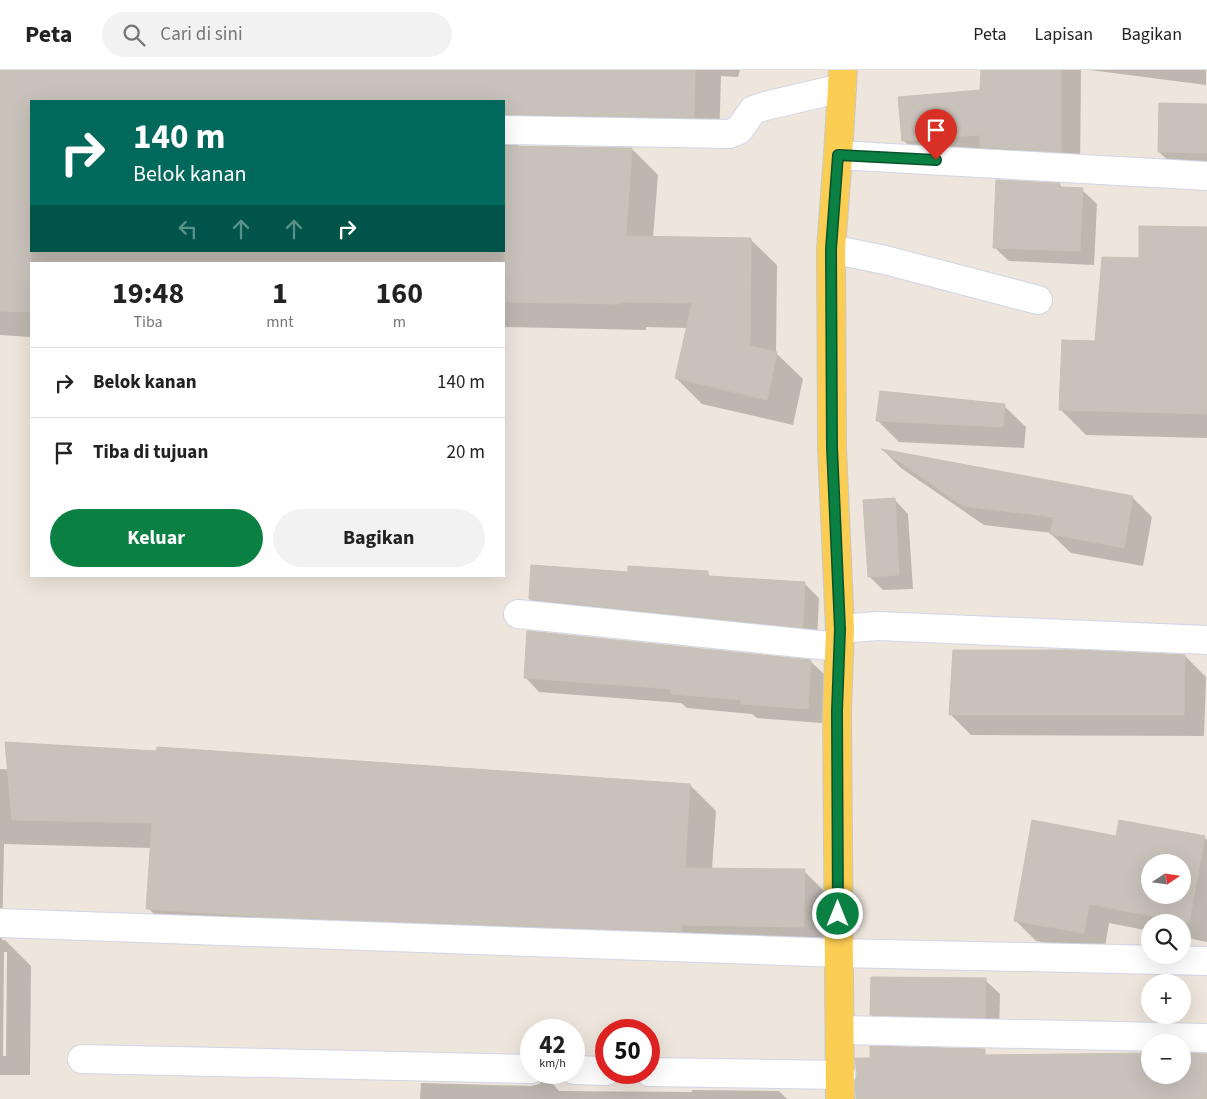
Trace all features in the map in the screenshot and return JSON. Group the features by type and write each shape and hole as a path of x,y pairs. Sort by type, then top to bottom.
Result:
{"main road":[{"path":"840,1087 837,711 840,638 832,447 831,249 842,79"}],"street":[{"path":"505,130 730,134 739,130 752,110 842,79"},
{"path":"838,155 1207,176"},
{"path":"831,249 885,260 1038,300"},
{"path":"518,614 840,638 878,626 1207,640"},
{"path":"0,923 838,953 1207,961"},
{"path":"840,1030 1207,1038"},
{"path":"82,1059 520,1069"},
{"path":"660,1073 840,1087"}],"building":[{"path":"0,70 695,70 694,118 505,114 505,100 30,100 30,312 0,311"},
{"path":"981,70 1061,70 1061,152 980,147 980,135 902,141 898,97 980,90"},
{"path":"1159,103 1207,104 1207,153 1158,152"},
{"path":"505,146 632,148 626,236 751,238 750,346 777,352 767,400 675,378 692,303 505,302"},
{"path":"996,180 1060,183 1060,187 1083,188 1080,251 993,248"},
{"path":"1139,226 1207,227 1207,414 1059,410 1062,340 1095,341 1102,257 1139,258"},
{"path":"880,391 1005,404 1003,427 876,421"},
{"path":"881,449 1133,496 1124,548 1050,534 1053,517 963,506"},
{"path":"895,498 899,575 868,577 863,500"},
{"path":"531,565 628,572 628,566 708,571 708,576 805,582 803,628 529,599"},
{"path":"527,631 811,660 808,709 741,704 741,700 671,694 671,689 524,678"},
{"path":"953,650 1080,650 1185,655 1184,715 949,715"},
{"path":"5,742 156,751 157,747 690,784 685,868 805,869 804,927 681,925 681,932 269,917 146,909 152,823 12,820"},
{"path":"1032,820 1116,836 1119,820 1205,836 1191,914 1142,914 1089,904 1084,933 1014,921"},
{"path":"871,977 986,978 985,1018 870,1015"},
{"path":"870,1046 985,1049 985,1055 1141,1053 1141,1084 1191,1084 1191,1053 1207,1054 1207,1099 856,1099 855,1080 857,1075 855,1058 870,1058"}],"route":[{"path":"838,914 837,711 840,629 832,447 831,249 838,155 936,160"}]}
